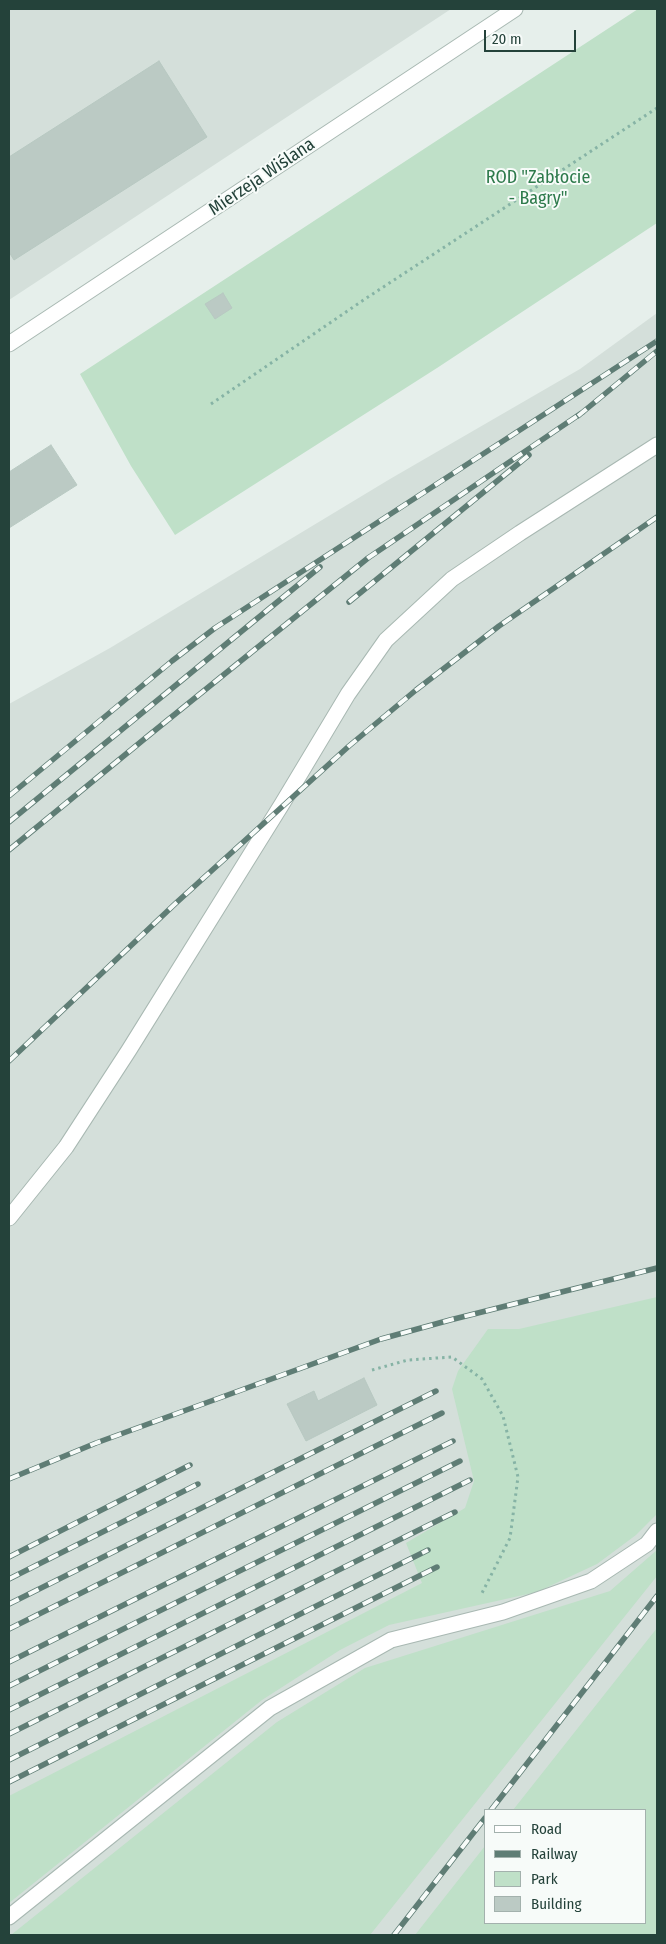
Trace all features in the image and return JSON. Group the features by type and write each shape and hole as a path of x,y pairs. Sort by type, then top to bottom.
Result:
{"street":[{"name":"Mierzeja Wiślana","path":"9,344 515,9"},
{"path":"9,1218 66,1147 124,1058 348,694 386,640 452,579 657,445"},
{"path":"9,1918 270,1708 391,1640 503,1612 592,1581 647,1544 657,1532"}],"path":[{"path":"211,404 365,299 657,108"},
{"path":"372,1370 408,1360 452,1358 482,1379 503,1416 518,1477 510,1538 484,1590 455,1624"}],"shaded area":[{"path":"9,9 451,9 9,300"},
{"path":"657,313 657,1935 9,1935 9,704 110,648 390,479 580,369"}],"green space":[{"name":"ROD \"Zabłocie - Bagry\"","path":"638,9 657,9 657,223 437,368 175,535 131,466 80,374"},
{"path":"657,1297 657,1514 636,1535 597,1564 537,1592 389,1625 340,1650 262,1700 9,1903 9,1796 422,1583 406,1543 465,1508 474,1481 452,1389 458,1371 488,1329 519,1329"},
{"path":"657,1550 657,1576 370,1935 11,1935 277,1722 365,1668 610,1591"},
{"path":"657,1628 657,1935 415,1935 483,1849 483,1924 646,1924 646,1809 514,1809"}],"building":[{"path":"159,61 207,137 14,260 9,252 9,157"},
{"path":"223,293 232,308 215,319 205,304"},
{"path":"51,445 77,485 9,528 9,472"},
{"path":"364,1378 377,1405 306,1441 287,1404 314,1391 318,1401"}],"railway":[{"path":"9,796 172,661 215,628 657,341"},
{"path":"578,416 657,351"},
{"path":"9,850 368,558 583,412"},
{"path":"349,602 529,455"},
{"path":"9,1061 176,903 349,746 416,690 499,626 657,517"},
{"path":"9,822 320,567"},
{"path":"9,1479 96,1443 381,1339 657,1268"},
{"path":"9,1604 436,1391"},
{"path":"9,1629 442,1413"},
{"path":"9,1662 453,1441"},
{"path":"9,1686 460,1461"},
{"path":"9,1557 190,1465"},
{"path":"9,1710 470,1480"},
{"path":"9,1579 198,1484"},
{"path":"9,1734 455,1512"},
{"path":"9,1760 428,1550"},
{"path":"9,1782 437,1567"},
{"path":"492,1809 657,1596"},
{"path":"394,1935 483,1821"}]}
